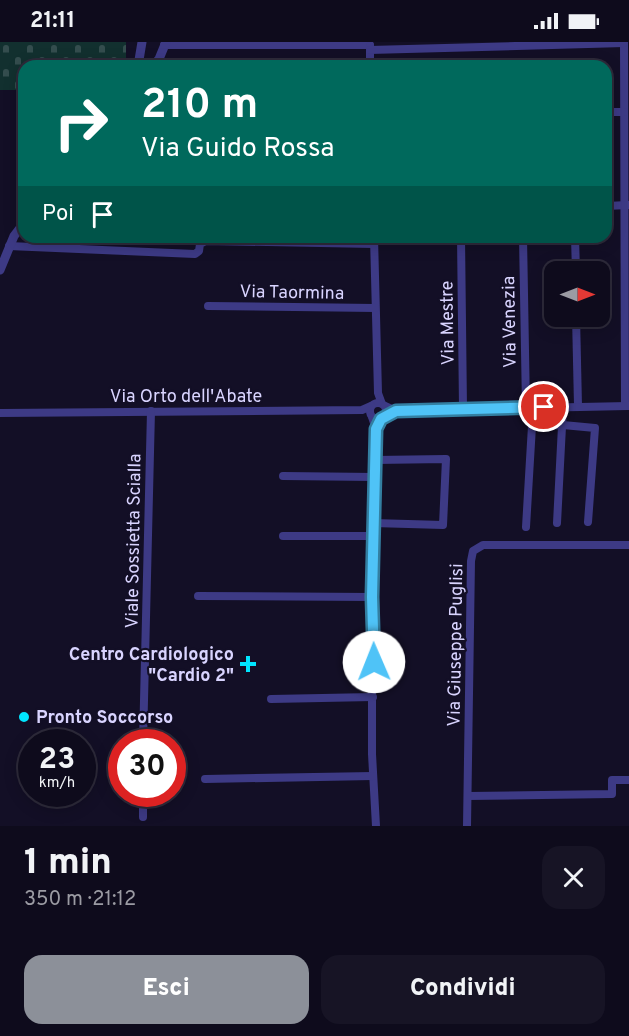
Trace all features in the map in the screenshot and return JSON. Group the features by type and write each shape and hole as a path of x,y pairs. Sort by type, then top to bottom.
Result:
{"street":[{"path":"139,60 142,42"},
{"path":"158,60 165,43 370,46 624,43 627,72 627,406 378,411"},
{"path":"0,270 9,246 18,232"},
{"path":"9,246 195,254 202,243"},
{"path":"374,243 378,393 372,597 373,776 376,826"},
{"name":"Via Mestre","path":"461,243 463,408"},
{"name":"Via Venezia","path":"524,243 526,407"},
{"path":"575,243 576,261"},
{"name":"Via Taormina","path":"208,306 375,308"},
{"path":"576,327 578,406"},
{"path":"557,523 563,406"},
{"path":"0,408 10,412"},
{"name":"Viale Sossietta Scialla","path":"143,729 151,411"},
{"name":"Via Orto dell'Abate","path":"0,413 378,411"},
{"path":"526,527 532,426 562,425 595,428 588,522"},
{"path":"373,523 443,525 446,459 375,460"},
{"path":"283,476 375,477"},
{"path":"283,536 373,536"},
{"name":"Via Giuseppe Puglisi","path":"467,826 473,551 483,544 629,545"},
{"path":"198,596 372,597"},
{"path":"271,699 373,697"},
{"path":"205,779 373,776"},
{"path":"468,796 612,794 612,780 629,780"},
{"path":"143,807 143,817"}],"green space":[{"path":"0,42 126,42 126,58 118,58 118,60 18,60 18,90 0,90"}],"place":[{"name":"Centro Cardiologico \"Cardio 2\"","path":"248,664"},
{"name":"Pronto Soccorso","path":"24,717"}],"route":[{"path":"374,662 372,597 376,429 381,419 396,411 544,407"}]}
